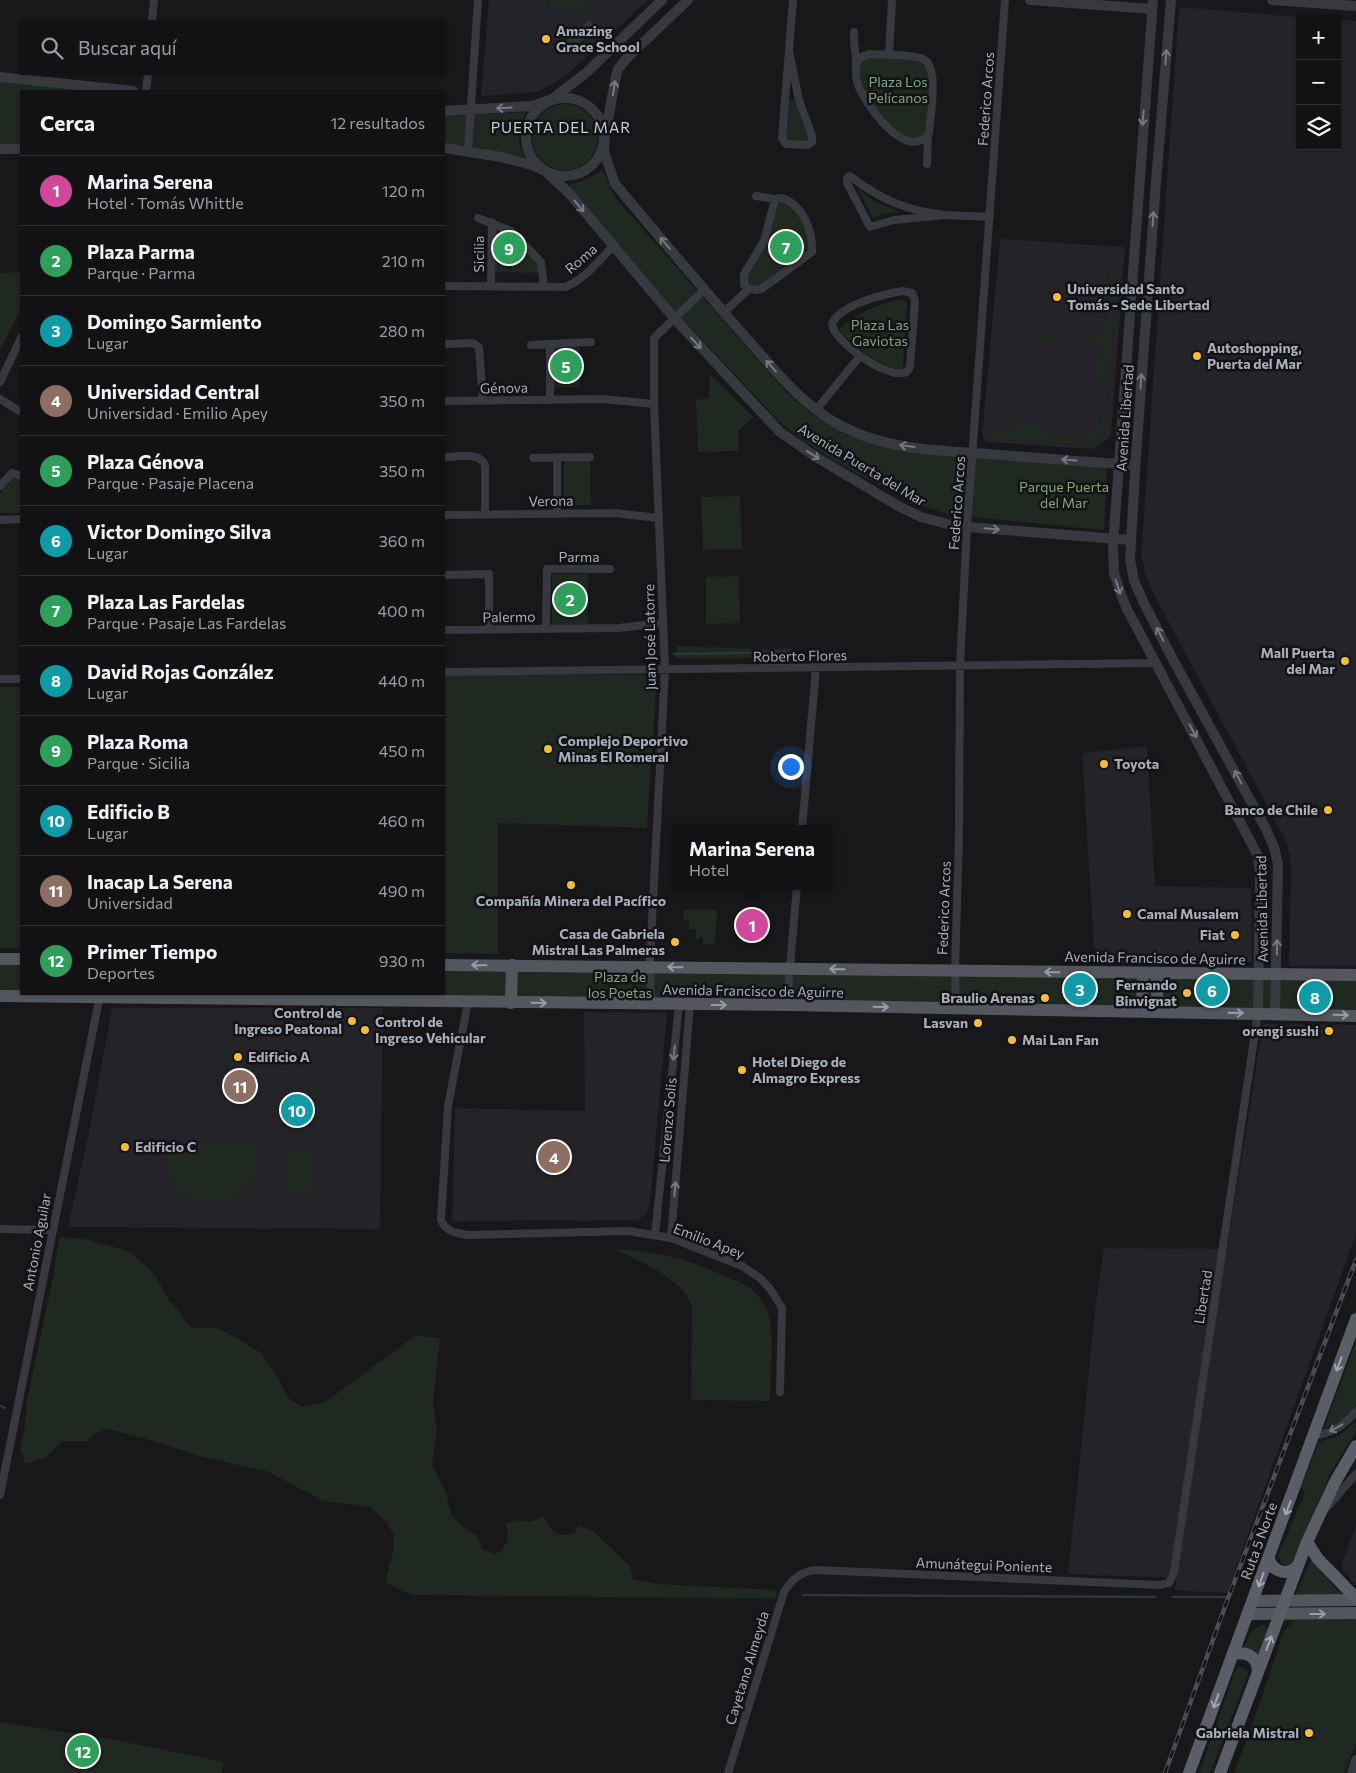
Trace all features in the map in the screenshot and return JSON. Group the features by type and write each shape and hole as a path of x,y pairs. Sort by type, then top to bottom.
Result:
{"highway":[{"name":"Ruta 5 Norte","path":"1189,1773 1356,1319"},
{"path":"1220,1773 1307,1542 1335,1482 1356,1446"},
{"path":"1307,1542 1318,1559 1356,1599"},
{"path":"1269,1559 1276,1569 1283,1572 1292,1571 1298,1566"},
{"path":"1233,1655 1244,1653 1251,1656 1257,1663 1258,1672"}],"main road":[{"path":"0,959 20,959"},
{"name":"Avenida Francisco de Aguirre","path":"445,965 1356,975"},
{"path":"511,1003 512,965"},
{"path":"1142,973 1142,1011"},
{"path":"1157,973 1157,1011"},
{"name":"Avenida Francisco de Aguirre","path":"0,996 371,997 511,1003 789,1005 1356,1016"},
{"path":"1253,1601 1356,1599"},
{"path":"1248,1614 1356,1613"}],"street":[{"path":"152,20 154,0"},
{"path":"468,151 478,0"},
{"path":"445,111 532,106 552,99 586,74 662,0"},
{"path":"605,136 618,69 626,59 688,0"},
{"path":"789,51 799,100 812,136 812,142 807,146 786,144 782,140 793,0"},
{"path":"889,56 892,0"},
{"name":"Federico Arcos","path":"956,1009 954,971 959,836 960,666 967,527 1005,0"},
{"path":"1030,0 1152,5"},
{"path":"1072,3 1090,0"},
{"name":"Avenida Libertad","path":"1171,0 1135,465 1130,540 1131,570 1140,596 1262,821 1274,847 1278,864 1274,1014"},
{"path":"1272,0 1356,6"},
{"name":"Avenida Libertad","path":"1152,5 1118,464 1113,539 1114,573 1122,597 1258,856 1260,868 1258,1013"},
{"path":"854,32 853,44 856,62 854,71 866,102 878,118 905,140 917,143 924,140 929,133"},
{"path":"856,62 868,54 916,57 924,59 930,65 933,75 927,164"},
{"path":"146,90 148,75"},
{"path":"0,77 124,90"},
{"name":"Avenida Puerta del Mar","path":"1130,540 967,527 944,523 910,512 794,442 766,418 674,318 569,194 535,163 528,152 525,139 526,127 532,115 540,105 552,99 564,97 588,104 597,112 602,123 605,136 604,151 614,184 796,394 830,421 876,440 901,445 973,453 1135,465"},
{"name":"Avenida Puerta del Mar","path":"445,148 501,157 532,165 555,175 565,176 576,175 594,164 604,146 605,136"},
{"path":"0,149 20,149"},
{"path":"946,215 894,220 870,226 847,183 847,178 849,176 878,196 912,210 946,215 990,217"},
{"path":"756,196 775,199 782,198 792,201 798,207 812,234 812,252 763,288 757,290 749,289 744,285 744,274 764,241 775,199"},
{"name":"Sicilia","path":"478,218 511,231 541,262 544,286"},
{"name":"Sicilia","path":"491,286 492,222"},
{"name":"Roma","path":"445,286 565,287 576,283 613,246"},
{"path":"724,312 749,289"},
{"name":"Juan José Latorre","path":"651,1005 650,967 665,669 654,404 654,338 704,290"},
{"path":"906,290 912,293 915,301 908,371 901,374 883,369 860,356 834,332 832,324 834,318 856,305 881,295 906,290"},
{"path":"0,382 20,340"},
{"path":"532,345 591,342"},
{"path":"445,344 473,343 479,347 482,401"},
{"path":"550,344 550,400"},
{"path":"816,410 860,356"},
{"path":"0,399 20,411"},
{"name":"Génova","path":"445,401 603,399 654,404"},
{"path":"445,457 478,456 482,460 485,465 485,515"},
{"path":"533,458 590,457"},
{"path":"557,458 557,514"},
{"path":"0,486 12,473 20,476"},
{"name":"Verona","path":"445,515 615,513 658,518"},
{"path":"0,520 20,520"},
{"name":"Parma","path":"546,629 547,570 610,570"},
{"path":"445,575 489,574 489,629"},
{"name":"Palermo","path":"445,630 618,628 664,623"},
{"name":"Roberto Flores","path":"445,672 1156,663"},
{"path":"802,825 816,668"},
{"path":"0,679 20,679"},
{"path":"789,1005 797,890"},
{"name":"Antonio Aguilar","path":"0,1495 100,996"},
{"name":"Emilio Apey","path":"468,1002 448,1106 441,1220 443,1225 448,1230 468,1235 628,1231 670,1238 742,1266 760,1278 771,1290 782,1308 780,1392"},
{"name":"Lorenzo Solis","path":"655,1236 684,1005"},
{"name":"Lorenzo Solis","path":"670,1238 684,1005"},
{"name":"Libertad","path":"1169,1584 1175,1562 1258,1013"},
{"path":"0,1229 52,1230"},
{"path":"1312,1436 1336,1429 1356,1411"},
{"path":"1318,1519 1356,1474"},
{"name":"Amunátegui Poniente","path":"799,1574 816,1570 1169,1584"},
{"name":"Cayetano Almeyda","path":"728,1773 784,1592 799,1574"},
{"path":"1352,1773 1356,1760"}],"shaded area":[{"name":"Amazing Grace School","path":"489,0 648,0 563,78 538,92 481,96"},
{"name":"Mall Puerta del Mar","path":"1179,7 1296,17 1296,150 1341,150 1341,20 1356,21 1356,966 1289,966 1291,871 1290,856 1285,839 1151,589 1141,553"},
{"path":"589,20 595,27 572,49 565,42"},
{"name":"Universidad Santo Tomás - Sede Libertad","path":"1000,239 1125,247 1111,436 1094,449 986,442 982,436"},
{"path":"1147,746 1155,886 1251,888 1252,962 1095,964 1082,753"},
{"path":"112,1008 383,1008 380,1229 68,1227 89,1132"},
{"path":"584,1012 667,1013 650,1203 647,1213 638,1220 452,1221 455,1108 585,1111"},
{"path":"1263,1024 1356,1025 1356,1234 1227,1593 1175,1590 1177,1578 1068,1574 1096,1302 1104,1248 1227,1249"},
{"path":"1356,1524 1356,1585 1355,1585 1341,1566"}],"green space":[{"path":"549,0 587,0 586,13 548,9"},
{"name":"Plaza Los Pelícanos","path":"869,57 923,61 930,75 926,132 922,138 906,138 879,116 860,84 858,63"},
{"path":"0,79 104,90 20,90 20,144 0,145"},
{"path":"789,98 796,101 810,140 807,142 788,141 785,136"},
{"path":"565,104 578,107 588,114 595,124 598,137 595,150 588,160 578,167 565,170 552,167 542,160 535,150 532,137 535,124 542,114 552,107"},
{"path":"526,112 521,123 519,141 526,157 445,144 445,116"},
{"name":"Parque Puerta del Mar","path":"601,171 604,173 614,196 787,393 814,416 847,435 892,449 1107,466 1104,530 951,515 919,505 850,470 800,439 779,421 672,308 568,189 571,184 585,180"},
{"path":"857,188 875,202 901,212 883,214 873,218"},
{"path":"782,200 796,208 809,235 809,251 762,286 750,287 747,284 747,275 777,201"},
{"path":"494,225 510,232 539,263 538,273 493,272"},
{"path":"1117,268 1104,434 1090,445 987,439 984,433 1005,433 1016,427 1034,423 1044,434 1053,439 1064,441 1080,440 1098,426 1104,405 1103,393 1093,371 1104,344 1087,339 1071,338 1038,343 1029,331 1105,335 1109,269"},
{"path":"20,272 20,310 0,351 0,273"},
{"name":"Plaza Las Gaviotas","path":"902,299 907,302 903,368 900,370 867,355 846,338 840,331 840,328 854,317 869,309"},
{"path":"580,344 580,387 553,387 551,346"},
{"path":"710,374 753,417 738,431 739,451 698,452 696,400 709,398"},
{"path":"590,457 591,505 564,505 564,465 568,458"},
{"path":"14,478 20,481 20,513 0,513 0,493"},
{"path":"740,496 742,549 703,550 701,497"},
{"path":"552,574 588,574 588,624 552,625"},
{"path":"739,576 740,623 706,624 706,577"},
{"path":"677,646 792,648 792,658 676,658"},
{"name":"Complejo Deportivo Minas El Romeral","path":"445,675 657,675 647,828 498,823 498,954 445,953"},
{"path":"0,687 20,687 20,948 0,948"},
{"path":"684,910 717,910 715,944 703,944 703,937 696,939 696,929 689,929 689,921 683,920"},
{"path":"0,962 20,962 20,993 0,992"},
{"name":"Plaza de los Poetas","path":"445,968 1356,980 1356,1010 185,995 445,995"},
{"path":"166,1142 259,1142 256,1171 244,1190 235,1197 224,1201 200,1201 189,1197 172,1180 168,1166"},
{"path":"287,1153 314,1153 313,1193 287,1192"},
{"path":"59,1237 86,1239 131,1252 155,1275 167,1297 192,1328 217,1328 261,1353 276,1374 288,1398 303,1407 325,1402 416,1335 440,1338 433,1404 437,1431 432,1465 446,1493 452,1516 466,1529 476,1535 483,1550 496,1554 506,1544 508,1533 506,1523 517,1520 531,1522 543,1516 552,1530 559,1534 568,1535 575,1533 578,1526 592,1530 630,1566 633,1579 656,1584 777,1590 776,1599 412,1595 385,1582 393,1552 394,1535 387,1523 370,1507 323,1501 269,1472 203,1457 107,1429 95,1433 88,1441 62,1441 45,1458 25,1464 20,1445 24,1433 27,1400 53,1277"},
{"path":"614,1249 658,1254 699,1265 748,1286 754,1291 764,1305 770,1322 772,1343 770,1401 691,1400 692,1307 687,1297 670,1279 636,1259"},
{"path":"1356,1341 1356,1404 1346,1418 1336,1425 1324,1428"},
{"path":"1356,1421 1356,1431 1330,1474 1294,1563 1286,1566 1282,1564 1278,1555 1305,1493 1301,1487 1319,1442 1339,1436"},
{"path":"1311,1559 1335,1588 1346,1596 1295,1596"},
{"path":"1356,1617 1356,1743 1344,1773 1234,1773 1284,1631 1296,1618"},
{"path":"1261,1625 1268,1629 1259,1657 1243,1649 1251,1632"},
{"path":"1239,1667 1247,1670 1248,1674 1210,1773 1199,1773 1236,1669"},
{"path":"0,1722 110,1739 224,1762 221,1773 0,1773"}],"waterway":[{"path":"674,654 792,652"},
{"path":"0,1406 5,1408"},
{"path":"803,1595 1155,1597"},
{"path":"1172,1597 1225,1597"}],"railway":[{"path":"1165,1773 1227,1601 1356,1260"}],"place":[{"name":"Amazing Grace School","path":"546,39"},
{"name":"Plaza Las Fardelas","path":"786,247"},
{"name":"Plaza Roma","path":"509,248"},
{"name":"Universidad Santo Tomás - Sede Libertad","path":"1057,297"},
{"name":"Autoshopping, Puerta del Mar","path":"1197,356"},
{"name":"Plaza Génova","path":"566,366"},
{"name":"Plaza Parma","path":"570,599"},
{"name":"Mall Puerta del Mar","path":"1345,661"},
{"name":"Complejo Deportivo Minas El Romeral","path":"548,749"},
{"name":"Toyota","path":"1104,764"},
{"name":"Banco de Chile","path":"1328,810"},
{"name":"Compañía Minera del Pacífico","path":"571,885"},
{"name":"Camal Musalem","path":"1127,914"},
{"name":"Marina Serena","path":"752,925"},
{"name":"Fiat","path":"1235,935"},
{"name":"Casa de Gabriela Mistral Las Palmeras","path":"675,942"},
{"name":"Domingo Sarmiento","path":"1080,989"},
{"name":"Victor Domingo Silva","path":"1212,990"},
{"name":"Fernando Binvignat","path":"1187,993"},
{"name":"David Rojas González","path":"1315,997"},
{"name":"Braulio Arenas","path":"1045,998"},
{"name":"Control de Ingreso Peatonal","path":"352,1021"},
{"name":"Lasvan","path":"978,1023"},
{"name":"Control de Ingreso Vehicular","path":"365,1030"},
{"name":"orengi sushi","path":"1329,1031"},
{"name":"Mai Lan Fan","path":"1012,1040"},
{"name":"Edificio A","path":"238,1057"},
{"name":"Hotel Diego de Almagro Express","path":"742,1070"},
{"name":"Inacap La Serena","path":"240,1086"},
{"name":"Edificio B","path":"297,1110"},
{"name":"Edificio C","path":"125,1147"},
{"name":"Universidad Central","path":"554,1157"},
{"name":"Gabriela Mistral","path":"1309,1733"},
{"name":"Primer Tiempo","path":"83,1751"}],"district":[{"name":"PUERTA DEL MAR","path":"561,128"}]}
